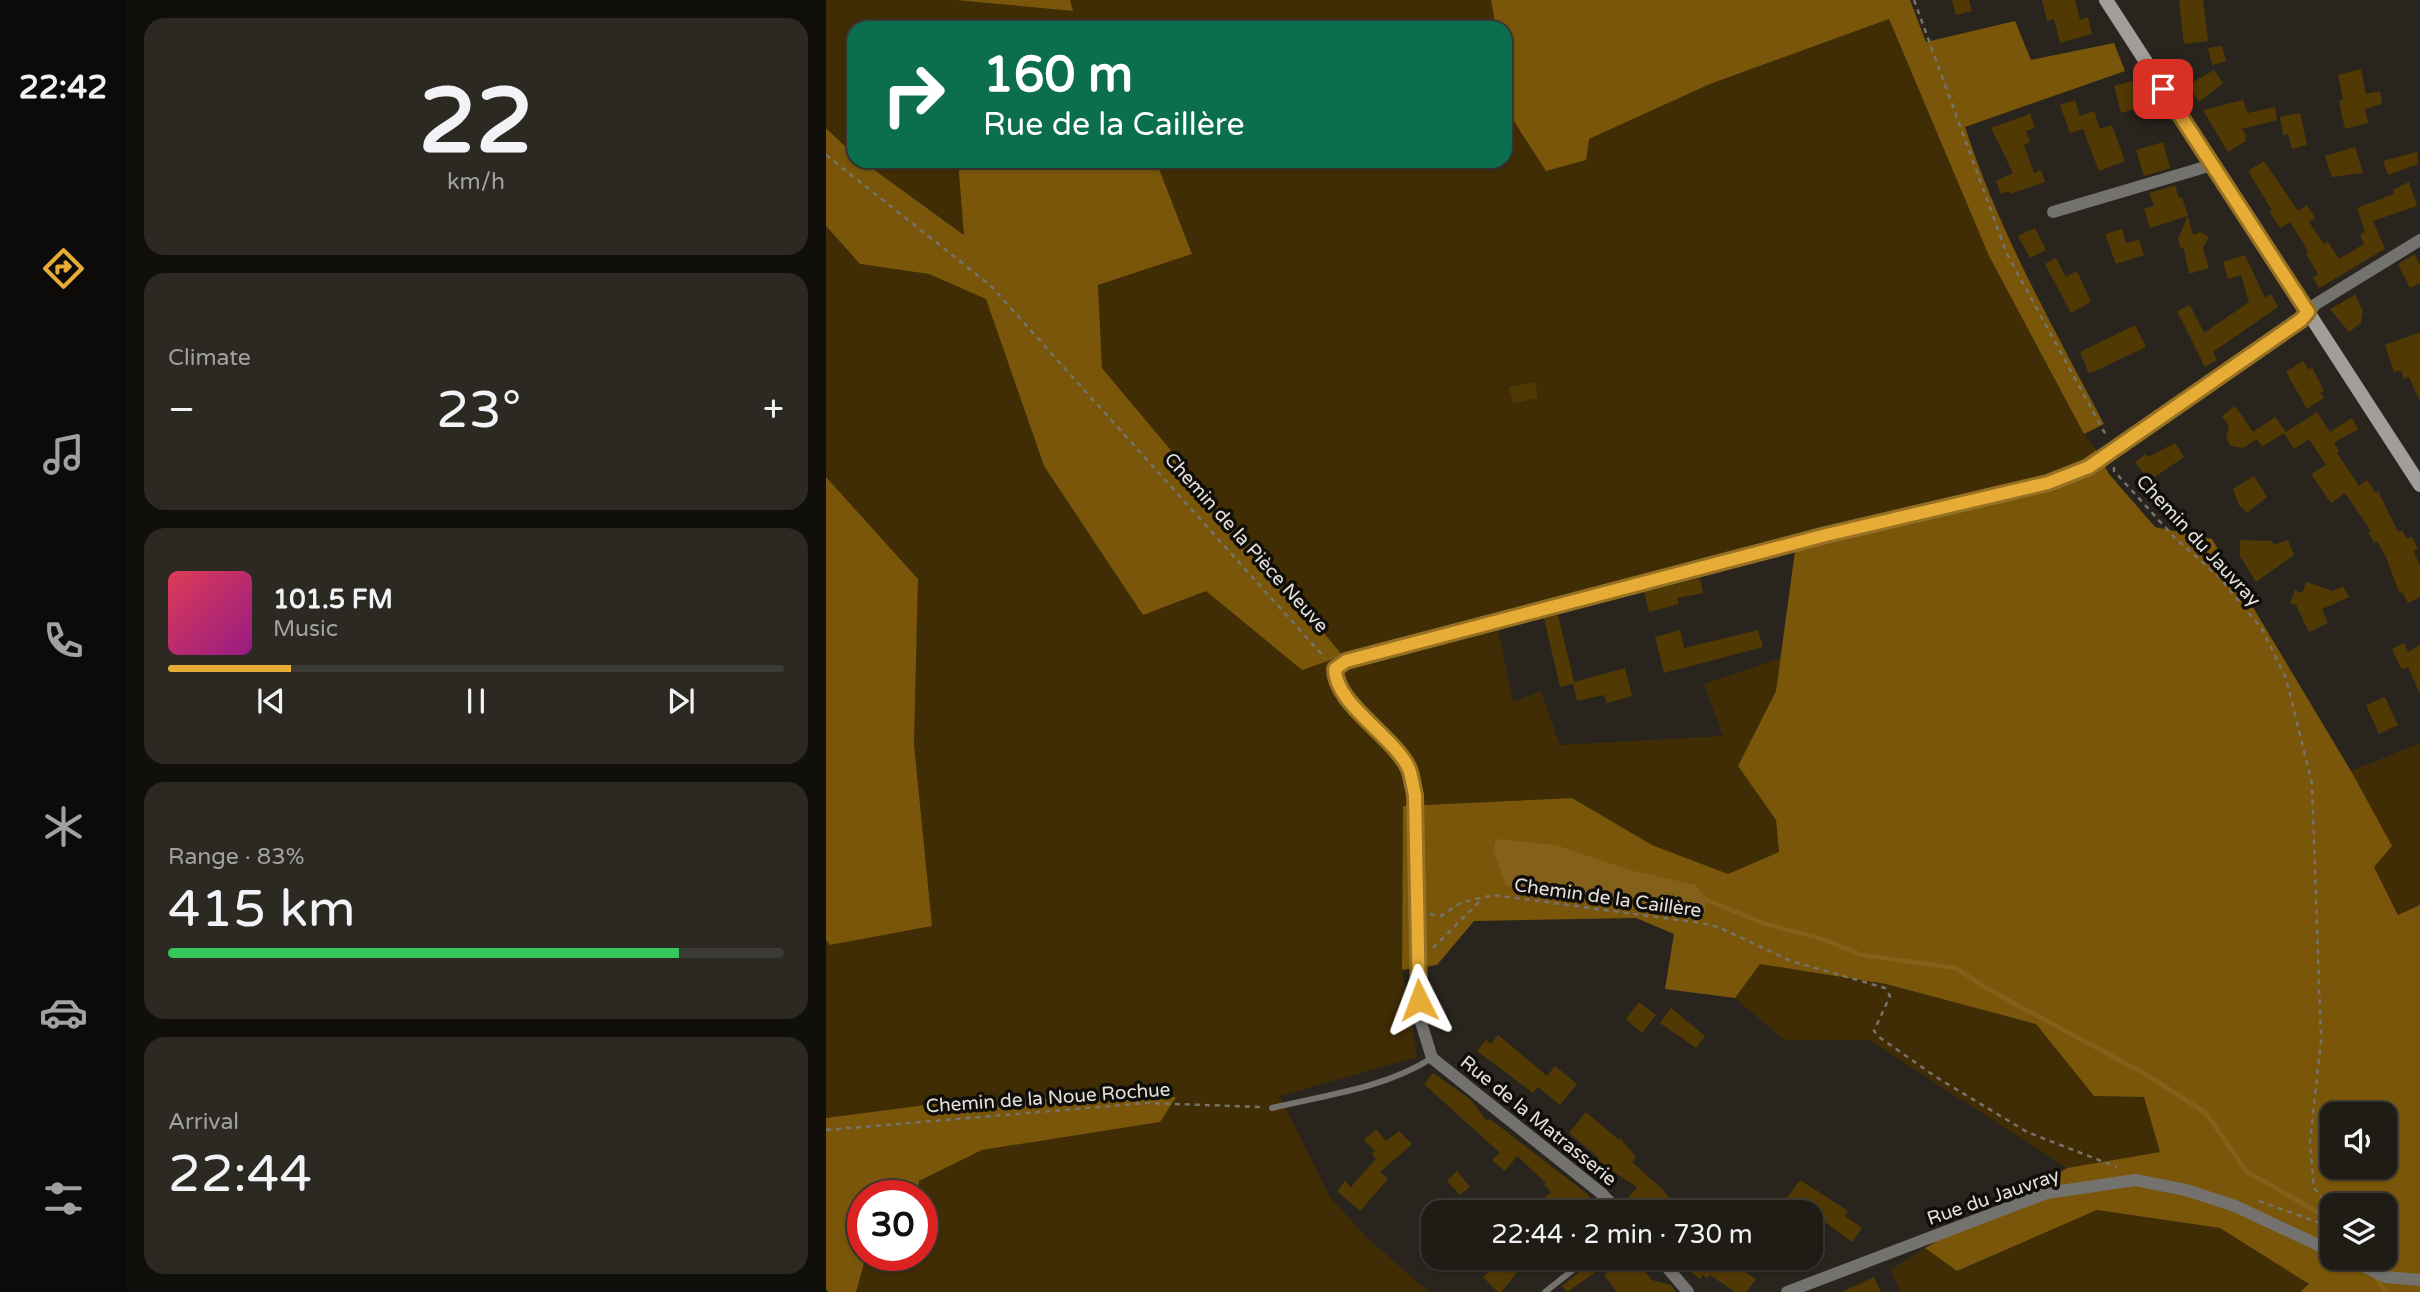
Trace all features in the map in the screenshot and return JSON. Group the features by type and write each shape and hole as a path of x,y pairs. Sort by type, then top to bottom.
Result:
{"street":[{"path":"2106,0 2420,485"},
{"path":"2053,212 2212,165"},
{"path":"1432,1058 1420,1019 1416,963 1415,795 1409,768 1343,692 1335,678 1335,669 1346,661 1826,535 2048,483 2089,467 2301,320 2316,304 2420,240"},
{"name":"Rue de la Matrasserie","path":"1432,1058 1608,1200"},
{"name":"Rue du Jauvray","path":"1787,1292 2047,1194 2135,1180 2186,1190 2235,1206 2320,1246"},
{"path":"1670,1270 1688,1292"},
{"path":"2372,1270 2386,1277 2420,1280"}],"lane":[{"path":"1272,1108 1379,1082 1411,1071 1432,1058"},
{"path":"1545,1292 1573,1270"}],"path":[{"name":"Chemin du Jauvray","path":"1914,0 2007,254 2113,449 2114,471 2175,538 2219,577 2236,597 2262,629 2286,678 2312,784 2320,1040 2310,1142 2314,1188 2320,1196"},
{"name":"Chemin de la Pièce Neuve","path":"826,155 990,285 1335,669"},
{"name":"Chemin de la Caillère","path":"1441,916 1462,902 1494,895 1701,923 1718,927 1791,961 1885,988 1890,996 1874,1031 1879,1037 1936,1077 2027,1132 2129,1172"},
{"path":"1430,955 1434,945 1482,899"},
{"name":"Chemin de la Noue Rochue","path":"826,1130 1147,1103 1272,1108"},
{"path":"2256,1200 2320,1223"}],"shaded area":[{"path":"826,0 955,0 1073,11 1070,0 1491,0 1495,21 847,21 847,148 826,128"},
{"path":"955,0 1070,0 1073,11"},
{"path":"1491,0 1910,0 1926,42 2015,21 2031,60 2114,43 2125,71 1965,127 2010,242 2104,424 2084,434 1989,256 1889,19 1710,84 1589,139 1586,160 1546,171 1512,118 1512,21 1495,21"},
{"path":"1889,19 1989,256 2084,434 2096,450 2058,477 1795,551 1786,538 1495,615 1513,702 1541,691 1560,745 1723,736 1704,684 1780,658 1776,691 1738,766 1776,820 1779,852 1728,874 1652,845 1572,798 1403,806 1402,970 1417,1057 1280,1096 1330,1197 1367,1238 1429,1292 855,1292 861,1271 938,1271 938,1180 921,1180 982,1150 1160,1122 971,1099 826,1118 826,940 831,945 932,926 914,744 918,579 826,477 826,226 860,264 929,274 986,299 1044,466 1206,590 1302,670 1342,656 1102,368 1098,285 1192,254 1159,168 1512,168 1512,113 1589,139 1710,84"},
{"path":"826,128 847,148 847,168 872,168 964,235 959,168 1159,168 1192,254 1098,285 1102,368 1343,656 1302,670 1206,591 1143,615 1044,466 986,299 929,274 860,264 826,226"},
{"path":"872,168 959,168 965,235"},
{"path":"2096,450 2109,474 2155,527 2212,539 2351,771 2392,846 2374,867 2398,915 2420,905 2420,1292 2300,1292 2309,1284 2220,1228 2097,1210 1957,1271 1925,1248 2067,1168 2160,1152 2144,1097 2094,1096 2036,1024 1886,984 1760,964 1735,998 1665,989 1674,934 1636,918 1474,921 1437,965 1402,970 1403,806 1572,798 1652,845 1728,874 1779,852 1776,820 1738,766 1776,691 1795,551 2058,477"},
{"path":"826,477 918,579 914,744 932,926 830,945 826,940"},
{"path":"2420,743 2420,905 2399,915 2374,867 2351,771"},
{"path":"1496,839 1556,845 1630,870 1696,885 1707,900 1704,916 1636,909 1506,886 1493,850"},
{"path":"1760,964 1886,984 2036,1024 2094,1096 2144,1097 2160,1152 2067,1168 1869,1040 1784,1040 1735,998"},
{"path":"1176,1097 1160,1122 982,1150 921,1180 847,1180 847,1271 862,1271 855,1292 829,1292 826,1289 826,1118 971,1099"},
{"path":"2097,1210 2220,1228 2310,1284 2300,1292 1901,1292 1890,1270 1925,1248 1958,1271"}],"building":[{"path":"1952,0 1969,0 1972,11 1956,15"},
{"path":"2042,0 2075,0 2080,20 2088,17 2092,34 2060,43 2054,19 2047,21"},
{"path":"2179,0 2203,0 2208,41 2184,44"},
{"path":"2222,46 2226,61 2212,65 2208,48"},
{"path":"2361,69 2366,94 2380,91 2382,104 2365,109 2368,123 2345,129 2339,101 2343,100 2338,75"},
{"path":"2214,70 2223,83 2199,102 2188,85"},
{"path":"2132,81 2139,108 2121,113 2114,86"},
{"path":"2075,100 2080,116 2094,111 2100,129 2112,125 2125,161 2099,171 2083,129 2070,133 2060,105"},
{"path":"2243,100 2248,113 2275,107 2277,120 2242,129 2247,136 2246,141 2228,152 2203,110"},
{"path":"2300,113 2307,145 2292,149 2288,134 2283,135 2280,117"},
{"path":"2030,114 2035,128 2026,131 2030,142 2024,145 2034,173 2041,170 2045,182 2010,194 2009,191 2001,194 1996,181 2013,173 1991,128"},
{"path":"2163,142 2170,168 2144,176 2136,150"},
{"path":"2355,147 2363,173 2332,177 2325,156"},
{"path":"2417,152 2418,164 2388,175 2383,161"},
{"path":"2264,161 2298,211 2307,205 2315,218 2309,222 2324,244 2328,242 2339,259 2364,244 2360,235 2365,232 2357,208 2394,194 2393,190 2409,182 2417,206 2373,221 2385,249 2319,288 2313,278 2318,274 2306,254 2308,253 2305,246 2290,222 2280,228 2248,171"},
{"path":"2175,185 2188,216 2150,228 2144,209 2154,206 2149,193"},
{"path":"2188,216 2193,235 2200,232 2209,237 2203,248 2209,268 2189,274 2184,249 2180,247 2178,239"},
{"path":"2035,228 2046,250 2030,258 2018,236"},
{"path":"2122,229 2126,243 2139,240 2144,255 2116,264 2105,234"},
{"path":"2415,254 2420,265 2420,283 2410,288 2398,264"},
{"path":"2245,255 2265,298 2271,294 2278,307 2213,352 2217,360 2205,367 2177,311 2190,305 2204,333 2249,302 2241,275 2228,279 2223,262"},
{"path":"2056,258 2066,277 2077,271 2091,302 2071,313 2045,264"},
{"path":"2355,295 2363,311 2361,323 2349,332 2330,309"},
{"path":"2135,325 2146,347 2089,374 2080,352"},
{"path":"2420,332 2420,401 2409,377 2404,379 2401,370 2394,372 2385,345"},
{"path":"2303,361 2309,370 2312,367 2324,391 2320,393 2324,398 2307,409 2286,372"},
{"path":"1535,382 1538,398 1513,403 1509,387"},
{"path":"2235,406 2253,432 2275,417 2286,432 2317,412 2330,432 2352,418 2358,429 2334,443 2339,451 2337,453 2359,486 2367,480 2376,493 2378,491 2398,532 2402,530 2407,539 2412,537 2418,549 2413,551 2420,565 2420,597 2408,603 2403,593 2399,592 2386,557 2377,541 2374,543 2368,532 2371,531 2345,493 2331,503 2311,474 2326,465 2309,439 2294,449 2284,433 2262,447 2257,439 2243,448 2231,446 2226,438 2229,426 2222,416"},
{"path":"2175,443 2184,457 2149,481 2135,462 2146,454 2148,457"},
{"path":"2254,476 2267,497 2247,513 2239,505 2233,489"},
{"path":"2240,540 2272,541 2273,545 2288,540 2294,555 2256,582 2240,556"},
{"path":"1700,578 1703,593 1677,598 1679,604 1649,612 1644,592"},
{"path":"2306,582 2333,591 2343,586 2349,597 2322,609 2328,623 2309,632 2296,605 2290,603 2295,590 2302,593"},
{"path":"1558,615 1574,682 1625,668 1632,696 1607,703 1604,695 1577,701 1573,684 1560,687 1544,618"},
{"path":"1680,630 1684,648 1758,630 1763,647 1664,673 1655,637"},
{"path":"2404,643 2408,652 2420,645 2420,694 2408,667 2402,670 2392,649"},
{"path":"2385,697 2398,725 2379,734 2366,705"},
{"path":"1639,1002 1656,1015 1642,1033 1626,1019"},
{"path":"1671,1008 1705,1036 1696,1048 1660,1023"},
{"path":"1498,1035 1547,1076 1555,1066 1577,1084 1560,1105 1538,1087 1533,1093 1477,1051 1486,1040 1491,1044"},
{"path":"1433,1073 1470,1099 1487,1121 1490,1119 1593,1200 1542,1200 1551,1192 1544,1184 1546,1183 1517,1156 1505,1171 1492,1160 1500,1153 1424,1084"},
{"path":"1586,1112 1619,1140 1620,1138 1636,1157 1632,1162 1671,1200 1628,1200 1637,1187 1597,1161 1599,1158 1569,1133"},
{"path":"1376,1129 1386,1141 1399,1131 1412,1144 1380,1172 1388,1179 1360,1211 1337,1191 1345,1181 1351,1187 1376,1159 1372,1154 1375,1151 1364,1140"},
{"path":"1457,1171 1470,1187 1460,1195 1447,1181"},
{"path":"1800,1180 1848,1211 1845,1216 1862,1228 1852,1242 1823,1220 1823,1200 1785,1200"},
{"path":"1490,1270 1519,1270 1501,1292 1483,1277"},
{"path":"1581,1270 1599,1270 1567,1292 1562,1286"},
{"path":"1610,1270 1643,1270 1652,1280 1671,1285 1676,1292 1617,1292 1604,1275"},
{"path":"1688,1270 1747,1270 1745,1272 1756,1279 1746,1292 1735,1292 1710,1275 1707,1278 1703,1275 1700,1279"},
{"path":"1874,1277 1881,1292 1842,1292"}],"waterway":[{"path":"1707,900 1765,924 1820,938 1862,955 1956,968 1986,988 2147,1075 2206,1113 2246,1171 2320,1213"},
{"path":"2373,1274 2386,1292"}],"route":[{"path":"1419,1000 1416,963 1418,912 1415,795 1409,768 1343,692 1335,678 1335,669 1346,661 1826,535 2048,483 2089,467 2301,320 2308,312 2163,89"}]}
